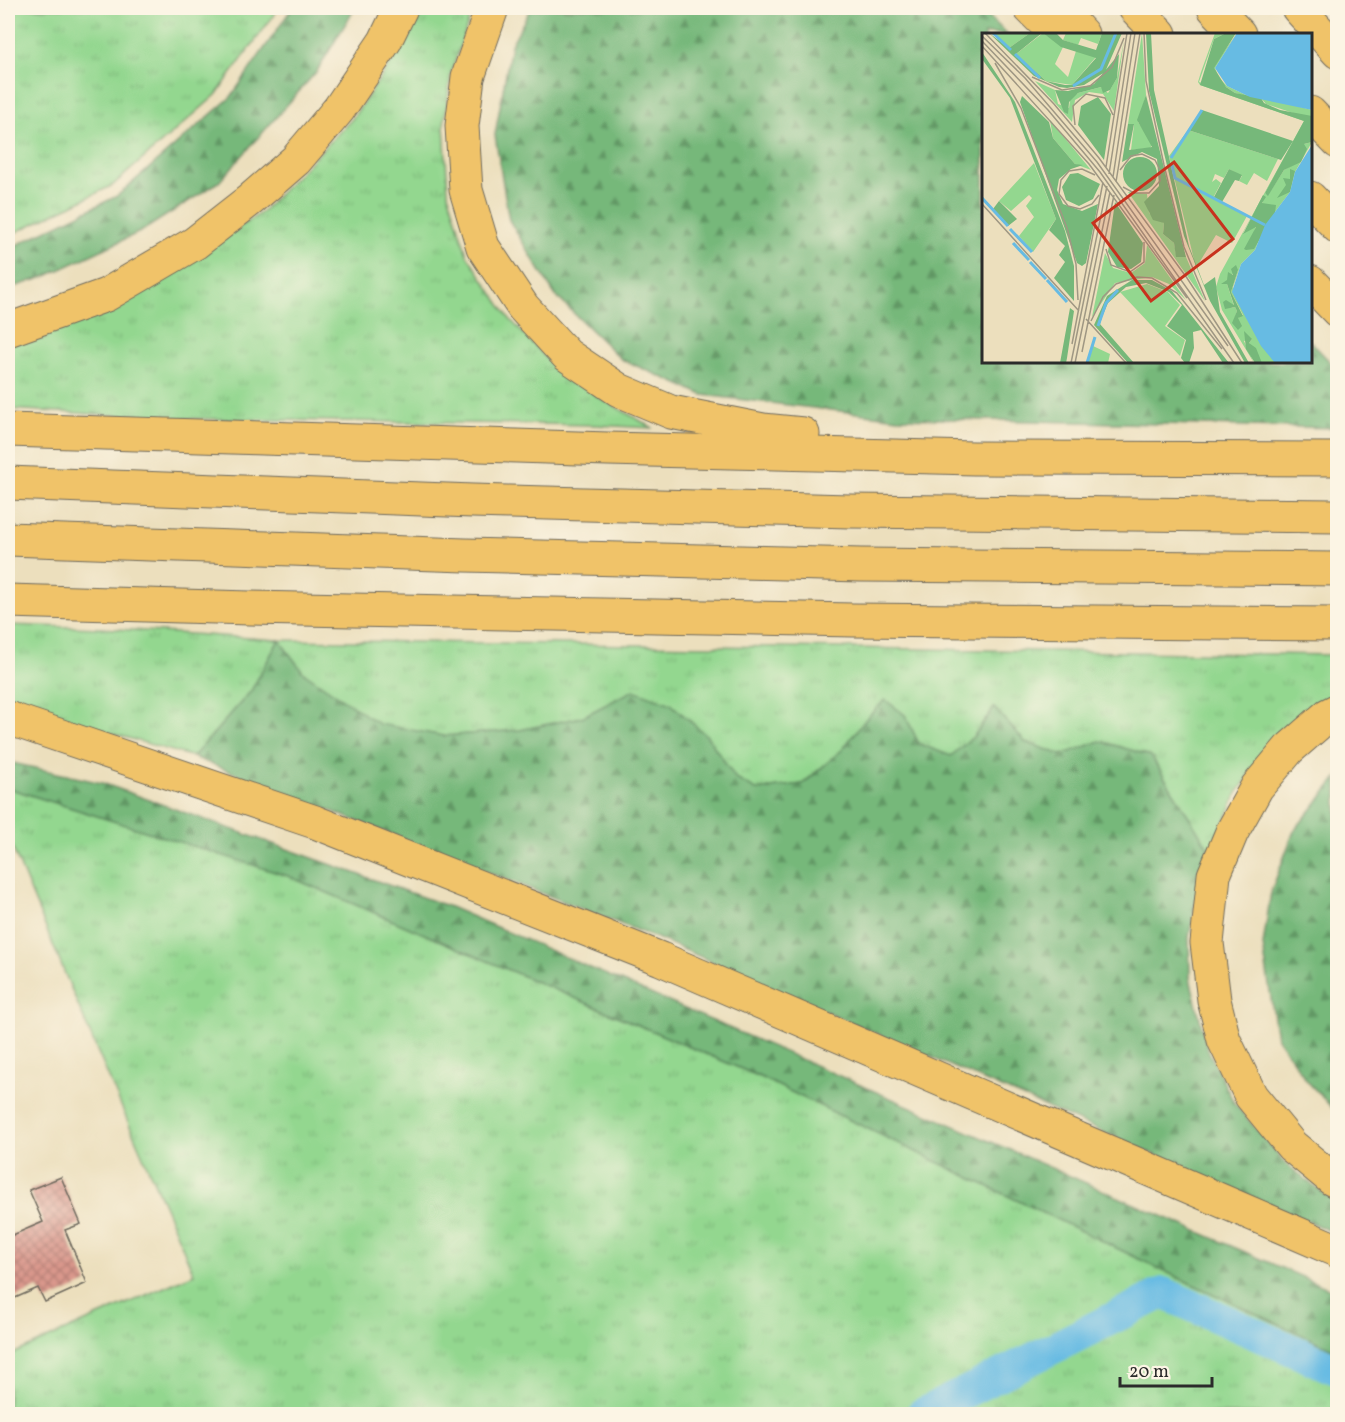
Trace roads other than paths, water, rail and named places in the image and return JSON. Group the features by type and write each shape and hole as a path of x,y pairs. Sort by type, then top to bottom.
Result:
{"highway":[{"path":"8,330 106,295 195,243 250,200 296,160 339,109 385,41 401,8"},
{"path":"492,8 468,77 462,126 466,190 483,247 523,307 567,355 619,390 671,412 763,430 841,437 943,440 974,458"},
{"path":"1030,8 1055,33"},
{"path":"1058,8 1081,33"},
{"path":"1136,8 1159,33"},
{"path":"1214,8 1238,33"},
{"path":"1298,8 1338,52"},
{"path":"1312,114 1338,142"},
{"path":"1312,199 1338,227"},
{"path":"1312,283 1338,311"},
{"path":"8,430 596,449 974,458 1338,459"},
{"path":"8,483 473,501 850,511 1338,516"},
{"path":"8,539 465,555 861,565 1338,569"},
{"path":"8,601 842,620 1338,624"},
{"path":"1338,710 1328,715 1289,749 1257,787 1232,832 1214,875 1207,943 1214,1000 1224,1040 1251,1096 1292,1146 1338,1182"},
{"path":"8,718 315,822 661,959 1338,1251"}],"waterway":[{"path":"922,1414 1163,1293 1331,1367"}]}
